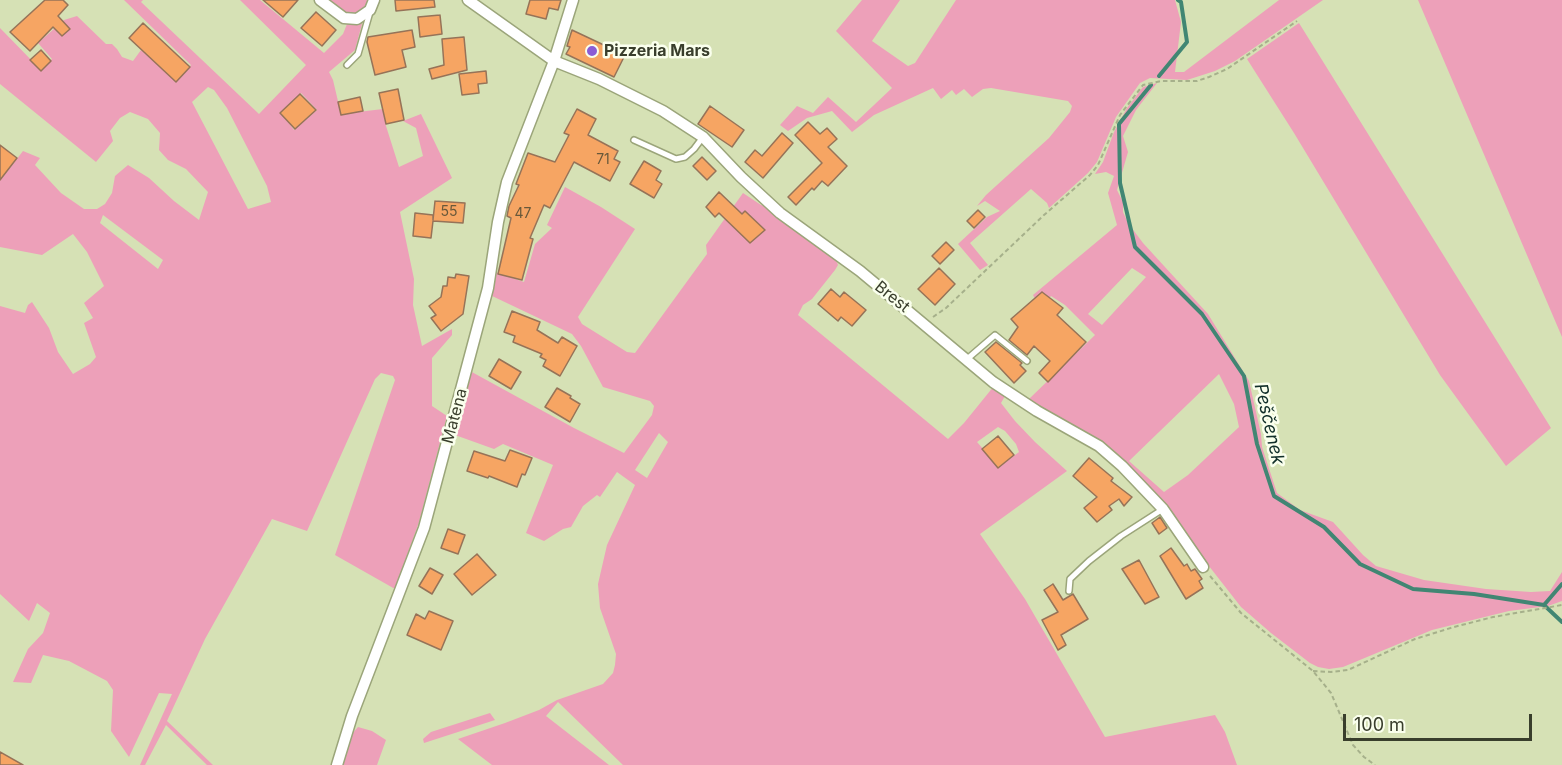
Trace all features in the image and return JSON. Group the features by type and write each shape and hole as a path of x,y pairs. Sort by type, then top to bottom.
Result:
{"street":[{"path":"320,0 344,18 357,19 372,5"},
{"name":"Brest","path":"468,0 554,61 598,79 663,111 703,137 780,213 860,271 966,360 1002,388 1099,446 1147,490 1164,509 1203,567"},
{"path":"554,61 573,0"},
{"name":"Matena","path":"336,765 352,716 424,528 488,288 498,222 507,182 554,61"}],"lane":[{"path":"347,64 358,54 372,5"},
{"path":"634,140 676,159 694,149 703,137"},
{"path":"966,360 995,335 1027,362"},
{"path":"1069,591 1070,579 1089,561 1121,536 1164,509"}],"path":[{"path":"921,320 934,317 946,308 1044,215 1090,175 1098,165 1120,115 1143,85 1161,81 1191,81 1209,77 1227,69 1297,21"},
{"path":"1203,567 1241,613 1313,671 1331,693 1353,745 1364,757 1376,765"},
{"path":"1313,671 1348,670 1415,639 1454,627 1493,617 1562,605"}],"shaded area":[{"path":"124,0 143,0 141,2 259,114 306,65 240,0 260,0 324,53 343,34 347,24 363,20 355,50 329,72 341,114 383,109 399,167 423,156 416,128 403,121 421,114 452,178 400,212 414,279 413,305 422,346 452,329 452,335 432,358 432,406 447,416 419,522 395,589 335,555 395,380 393,376 381,373 375,379 307,531 272,519 205,639 167,721 213,765 207,765 166,725 145,765 140,765 172,694 159,693 129,757 111,731 113,690 107,681 69,661 43,655 31,683 13,682 28,649 43,633 50,613 37,603 29,621 0,594 0,306 25,313 32,302 49,328 58,352 73,374 90,364 96,357 84,323 93,318 84,303 104,286 87,252 73,234 42,255 0,247 0,177 2,178 23,151 40,158 35,165 61,193 84,209 97,209 105,204 112,193 115,176 128,165 149,178 199,220 208,192 186,169 168,160 159,150 160,133 148,119 130,112 120,118 110,131 113,141 96,162 0,84 0,28 40,69 52,59 38,43 64,20 77,16 106,44 112,44 122,57 133,61 141,50 177,81 191,65","holes":["208,87 214,90 227,108 267,186 271,202 248,209 192,102","301,93 317,110 294,130 281,112","103,215 163,260 158,269 100,223"]},
{"path":"325,0 369,0 366,8 359,14 346,16"},
{"path":"862,0 900,0 872,41 908,66 915,63 956,0 1175,0 1181,22 1175,72 1184,72 1279,0 1323,0 1235,61 1215,71 1187,80 1150,78 1140,83 1116,117 1097,162 1088,173 1049,208 1047,203 1031,189 970,243 988,265 980,270 958,244 987,217 1000,211 985,201 977,206 986,195 1049,138 1070,112 1072,106 1068,101 991,88 983,89 972,97 964,89 956,95 952,90 941,99 933,88 874,115 852,132 832,111 807,118 788,131 780,125 797,106 813,113 828,97 856,122 892,88 836,31"},
{"path":"1418,0 1562,0 1562,337"},
{"path":"1299,23 1551,428 1506,466 1440,375 1247,59"},
{"path":"1157,83 1136,110 1123,136 1128,152 1117,190 1123,202 1123,212 1143,243 1208,314 1249,381 1262,447 1277,493 1300,510 1333,522 1376,566 1424,580 1486,589 1531,592 1550,591 1562,572 1562,601 1548,606 1509,611 1432,630 1343,667 1329,669 1318,667 1271,633 1241,607 1205,561 1173,514 1135,472 1113,452 1028,400 1095,335 1065,305 1051,296 1041,310 1033,295 1117,225 1108,193 1114,176 1106,172 1095,174 1103,162 1114,132 1127,108 1143,87","holes":["1132,268 1146,277 1102,325 1088,314","1219,374 1234,404 1239,427 1188,475 1164,492 1129,461"]},
{"path":"565,187 635,229 578,317 582,324 627,352 635,353 707,254 706,245 743,193 761,205 769,207 804,237 818,245 836,260 838,265 812,299 803,305 798,315 948,439 994,386 1005,396 1001,403 1015,421 1067,471 980,534 1025,599 1105,737 1215,715 1225,732 1237,765 623,765 558,702 546,716 609,765 492,765 458,739 603,684 613,673 615,665 616,654 600,608 598,584 607,545 635,485 617,472 600,497 597,495 583,506 571,527 563,529 544,541 526,533 553,465 503,444 494,449 455,435 470,371 624,453 652,415 654,406 650,401 603,387 572,334 490,295 495,272 524,282 535,244 552,228 547,225","holes":["998,427 1005,431 1016,444 1019,452 999,467 977,442","659,433 668,442 647,478 635,470"]},
{"path":"490,713 495,720 424,743 423,739 431,732"},
{"path":"358,727 372,731 386,740 377,765 342,765 351,735"}],"building":[{"path":"45,0 63,0 68,5 58,16 70,29 62,36 53,27 30,51 10,32"},
{"path":"263,0 298,0 283,17"},
{"path":"395,0 434,0 435,7 396,11"},
{"path":"530,0 561,0 558,10 549,8 546,19 526,14"},
{"path":"316,12 336,30 322,46 301,28"},
{"path":"440,15 442,34 420,37 418,17"},
{"path":"143,23 190,67 176,82 129,38"},
{"path":"412,30 415,47 402,50 406,67 375,75 367,42 368,37"},
{"name":"Pizzeria Mars","path":"572,30 625,55 614,77 566,54 570,47 567,46"},
{"path":"464,37 467,70 432,79 429,69 444,65 442,39"},
{"path":"41,50 51,61 41,71 30,60"},
{"path":"486,71 487,83 478,84 479,93 462,95 459,74"},
{"path":"398,89 404,120 386,124 379,93"},
{"path":"300,94 316,110 295,129 280,113"},
{"path":"360,97 363,111 341,115 338,102"},
{"path":"710,106 744,130 732,147 698,124"},
{"path":"577,109 596,119 588,135 618,151 614,159 620,162 610,181 574,162 550,208 544,205 530,238 533,239 522,280 498,274 511,218 507,216 509,206 519,185 516,184 528,153 555,162 569,135 564,133"},
{"path":"808,122 820,134 827,128 837,139 828,147 847,166 828,186 822,181 796,205 788,197 822,163 795,135"},
{"path":"782,133 793,143 763,178 745,162 755,150 762,156"},
{"path":"0,145 17,158 0,180"},
{"path":"702,157 716,171 707,180 693,166"},
{"path":"644,161 661,171 656,180 662,184 654,198 630,184"},
{"path":"719,192 742,214 745,211 765,230 750,243 719,213 715,217 706,207"},
{"path":"435,201 465,203 463,223 433,221 431,238 413,236 415,213 433,215 433,220"},
{"path":"978,210 985,217 974,228 967,221"},
{"path":"946,242 954,250 940,264 932,256"},
{"path":"939,268 955,284 935,305 918,289"},
{"path":"456,274 469,276 463,314 441,331 431,318 436,315 429,306 441,297 443,286 447,286 448,277 455,278"},
{"path":"831,289 840,297 844,292 866,310 852,326 841,317 838,321 818,304"},
{"path":"1042,292 1063,308 1057,315 1086,342 1048,382 1039,373 1050,361 1034,346 1027,355 1009,340 1018,327 1011,319"},
{"path":"512,311 540,322 537,330 558,343 562,337 577,346 560,376 543,366 546,360 540,357 542,354 513,342 515,336 504,332"},
{"path":"996,342 1022,363 1020,365 1026,371 1014,383 985,352"},
{"path":"499,359 521,372 511,389 489,376"},
{"path":"557,388 580,404 570,422 545,407"},
{"path":"998,436 1014,455 998,468 982,449"},
{"path":"510,450 532,458 517,487 489,476 488,478 467,471 474,451 505,461"},
{"path":"1089,458 1113,478 1111,481 1132,497 1124,506 1119,499 1109,506 1112,510 1097,522 1084,508 1097,497 1073,476"},
{"path":"1160,517 1167,528 1159,534 1152,523"},
{"path":"448,529 465,535 458,554 441,548"},
{"path":"1171,548 1184,566 1187,564 1191,571 1195,569 1202,579 1199,581 1203,588 1186,599 1160,556"},
{"path":"477,554 496,575 472,595 454,574"},
{"path":"1139,560 1159,597 1145,604 1122,569"},
{"path":"430,568 443,575 432,594 419,586"},
{"path":"1053,584 1063,600 1073,594 1088,619 1061,635 1066,645 1058,650 1042,620 1058,612 1044,590"},
{"path":"429,611 453,621 441,650 407,635 416,614 425,619"},
{"path":"0,752 23,765 0,765"}],"waterway":[{"name":"Peščenek","path":"1159,76 1187,42 1181,2 1178,0"},
{"name":"Peščenek","path":"1151,85 1119,124 1120,183 1135,247 1202,314 1244,376 1257,444 1274,496 1324,527 1360,564 1413,589 1474,594 1544,605 1562,622"},
{"path":"1544,605 1562,584"}],"place":[{"name":"Pizzeria Mars","path":"592,51"}]}
